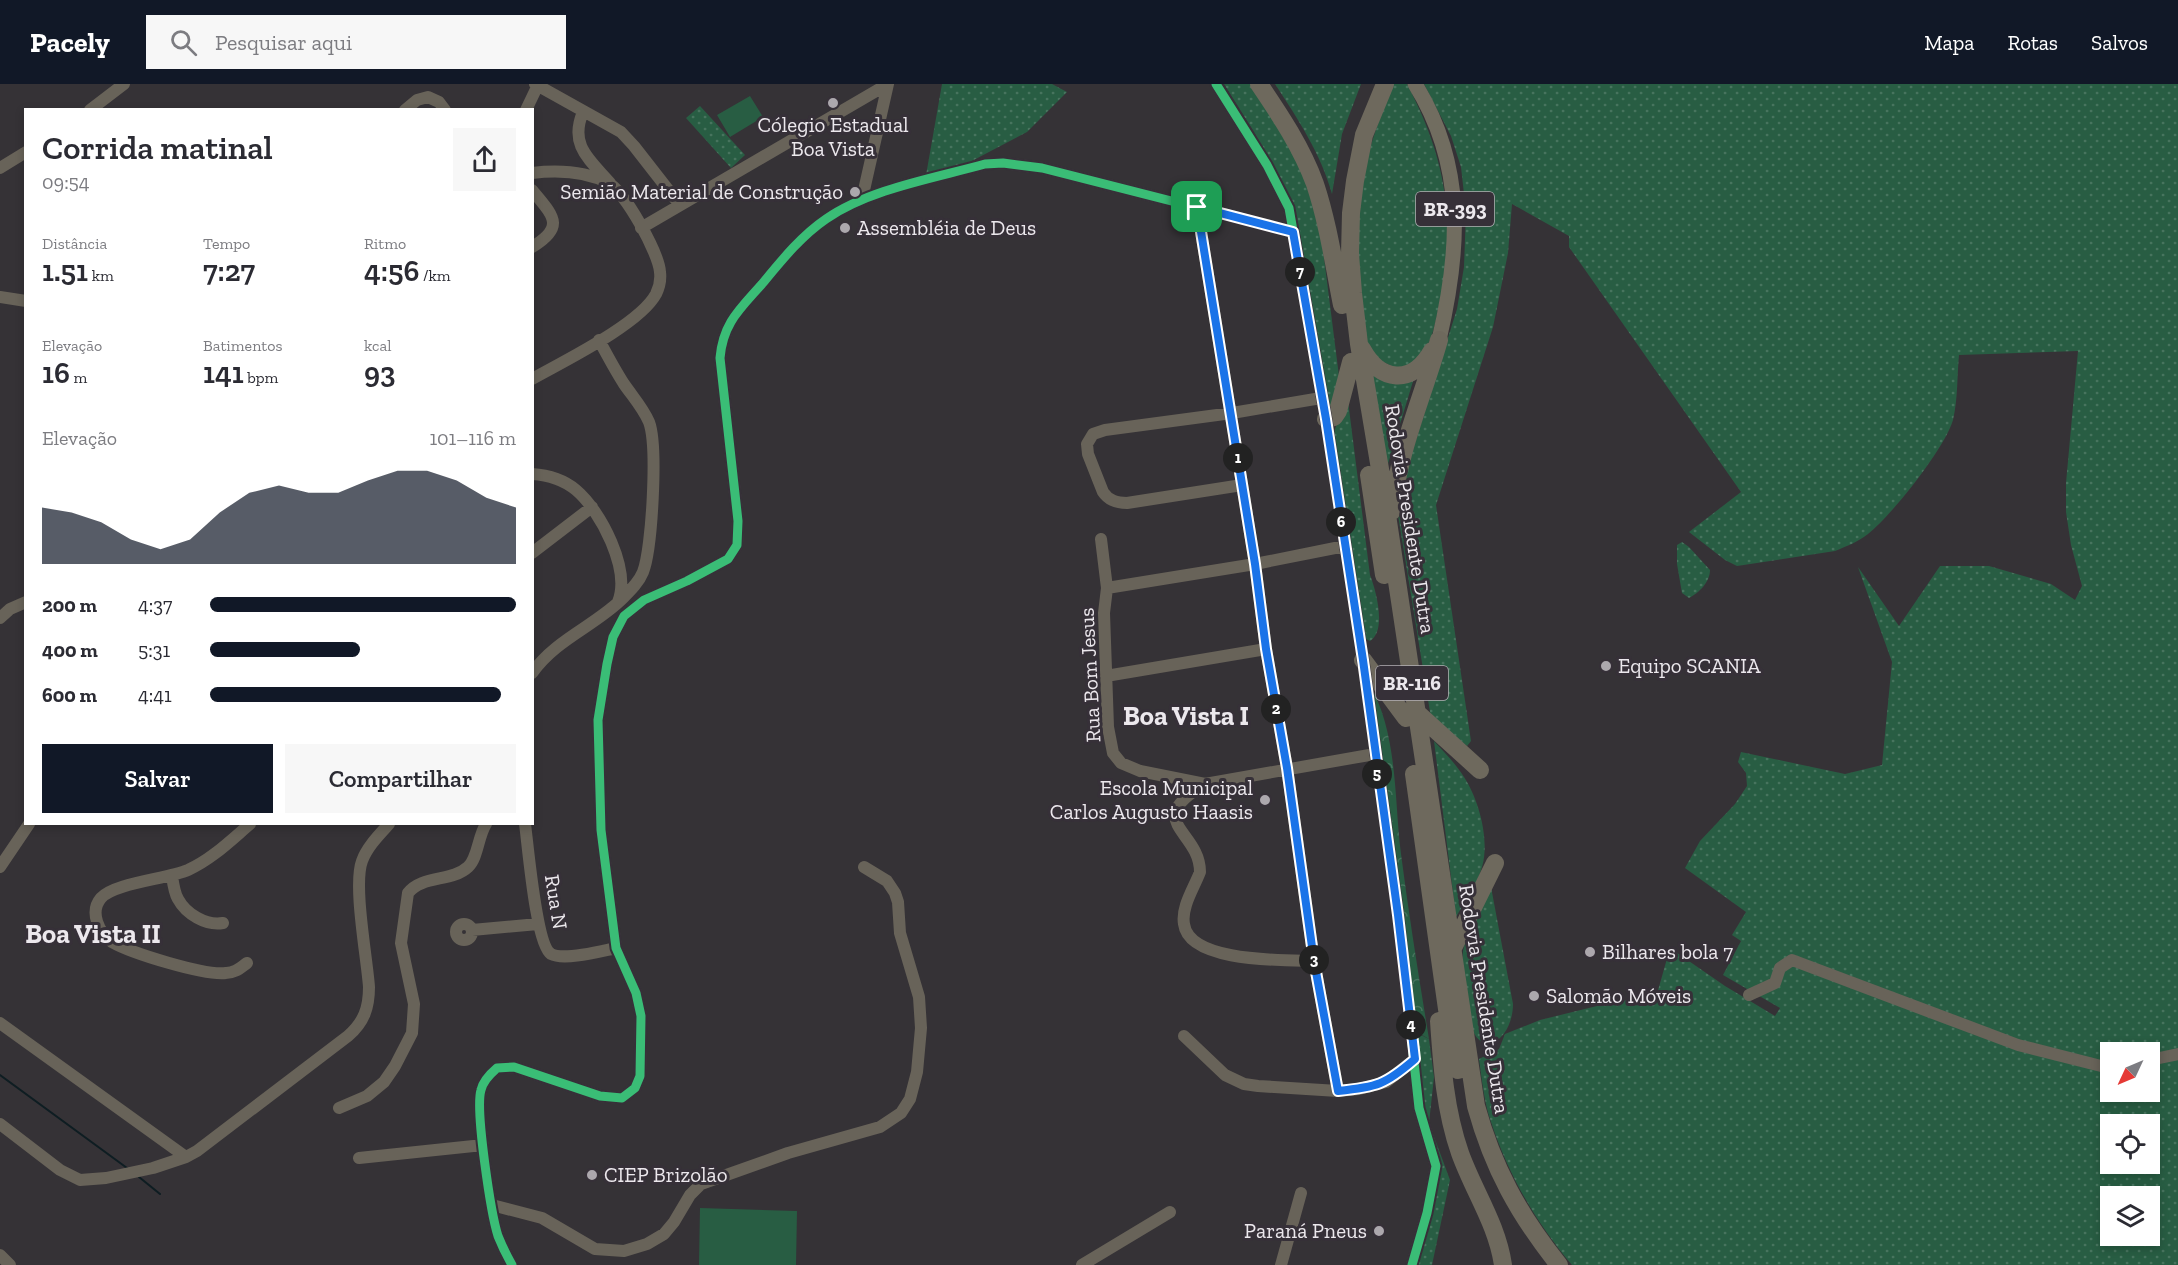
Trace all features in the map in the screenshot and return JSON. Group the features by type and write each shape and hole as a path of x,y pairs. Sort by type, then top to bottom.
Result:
{"highway":[{"path":"1259,84 1295,141 1315,184 1326,223 1342,305"},
{"name":"Rodovia Presidente Dutra","path":"1372,84 1354,130 1342,186 1338,243 1342,305 1452,950 1472,1084 1489,1149 1506,1187 1534,1234 1558,1265"},
{"name":"Rodovia Presidente Dutra","path":"1385,84 1364,135 1354,181 1350,254 1359,344 1390,532 1428,873 1447,1009 1469,1125 1502,1205 1544,1265"},
{"name":"BR-393","path":"1359,344 1376,368 1396,376 1411,374 1417,370 1429,358 1439,340"},
{"name":"BR-393","path":"1390,532 1393,498 1403,452 1439,340"},
{"path":"1326,419 1334,417 1338,411 1352,362"},
{"path":"1363,660 1411,715 1480,770"},
{"path":"1452,950 1495,863"},
{"path":"1428,873 1443,1073 1448,1111 1461,1154 1495,1229 1503,1265"}],"main road":[{"name":"BR-393","path":"1415,84 1431,114 1445,153 1455,212 1454,263 1439,340"}],"street":[{"path":"93,108 124,84"},
{"path":"862,199 888,84"},
{"path":"641,228 888,84"},
{"path":"1216,84 1278,184 1289,208 1326,419 1363,660 1398,915 1422,1125 1436,1171 1412,1265"},
{"path":"527,108 536,85 621,132 680,205"},
{"path":"407,108 417,100 428,97 435,99 443,108"},
{"path":"534,377 599,340 642,312 657,293 660,282 660,270 626,201 583,151 577,129 582,112"},
{"path":"0,168 24,153"},
{"path":"534,671 550,652 620,605 643,601 720,564 732,555 737,545 738,521 720,366 722,338 728,326 780,263 826,219 862,199 986,164 1003,163 1042,168 1293,232"},
{"path":"534,173 563,171 610,183"},
{"path":"534,192 548,210 554,224 547,237 534,246"},
{"path":"1197,207 1232,413 1266,649 1287,768 1314,961 1338,1091"},
{"path":"0,297 24,301"},
{"path":"578,632 591,627 620,605 635,584 645,567 651,518 652,435 644,412 625,385 599,340"},
{"path":"1242,485 1127,503 1113,501 1103,492 1088,454 1087,444 1093,434 1105,430 1321,398"},
{"path":"512,1265 498,1234 483,1145 479,1099 486,1080 497,1068 514,1066 600,1096 622,1098 635,1088 641,1066 641,1016 636,993 616,948 601,830 598,720 620,605 622,578 610,539 592,507 568,485 551,477 534,474"},
{"path":"534,551 592,507"},
{"name":"Rua Bom Jesus","path":"1101,539 1107,588 1104,613 1108,727 1116,759 1140,771 1204,784 1375,754"},
{"path":"1107,588 1255,564 1345,546"},
{"path":"622,578 628,584 635,584"},
{"path":"635,584 643,601"},
{"path":"611,644 620,622 643,601"},
{"path":"0,618 10,609 24,604"},
{"path":"591,627 605,631 611,644"},
{"path":"1106,676 1266,649"},
{"path":"1204,784 1179,804 1175,818 1178,828 1193,849 1200,866 1200,872 1184,914 1183,922 1188,936 1200,946 1218,953 1314,961"},
{"path":"0,867 28,825"},
{"path":"246,963 227,974 201,972 111,941 104,935 96,918 98,903 102,897 137,882 186,870 211,857 249,825"},
{"path":"0,1124 60,1170 80,1180 106,1178 151,1168 186,1157 212,1141 348,1036 364,1017 369,1001 369,987 359,890 360,869 366,853 388,825"},
{"path":"339,1108 367,1096 384,1082 412,1033 414,1004 401,944 408,893 419,884 466,869 474,859 477,844 486,825"},
{"name":"Rua N","path":"525,825 538,924 544,947 553,954 566,956 616,948"},
{"path":"492,1205 542,1218 595,1249 624,1251 647,1244 664,1234 690,1195 701,1184 788,1153 880,1127 896,1118 906,1106 914,1089 921,1028 919,997 900,933 895,893 887,881 864,867"},
{"path":"172,875 177,899 187,910 211,924 223,923"},
{"path":"472,930 538,924"},
{"path":"1749,995 1775,984 1780,968 1792,960 2018,1045 2100,1066"},
{"path":"0,1023 186,1157"},
{"path":"1184,1036 1225,1076 1244,1084 1338,1091 1386,1082 1415,1059"},
{"path":"2160,1058 2178,1054"},
{"path":"151,1168 160,1161 162,1154 161,1143 156,1135"},
{"path":"359,1158 483,1145"},
{"path":"1281,1265 1300,1192"},
{"path":"1082,1265 1170,1212"},
{"path":"0,1255 9,1265"}],"green space":[{"path":"942,84 1052,84 1067,92 1027,132 968,163 925,181"},
{"path":"1224,84 1254,84 1304,170 1322,242 1339,376 1330,410 1294,205 1254,132"},
{"path":"1275,84 1361,84 1342,134 1332,194 1315,151"},
{"path":"1393,84 1407,84 1431,138 1439,165 1447,219 1444,275 1434,329 1426,347 1404,372 1367,354 1358,254 1358,214 1362,180 1373,138"},
{"path":"1424,84 2178,84 2178,1265 1572,1265 1535,1215 1506,1160 1491,1122 1479,1059 1499,1049 1505,1034 1540,1020 1637,998 1655,1001 1670,948 1725,986 1775,1016 1780,1008 1723,975 1741,941 1732,935 1746,912 1685,868 1700,841 1735,804 1747,786 1746,773 1738,762 1741,752 1845,774 1882,765 1892,662 1858,567 1899,626 1940,566 1989,566 2051,584 2075,600 2082,586 2071,545 2066,512 2066,483 2078,351 1959,355 1956,404 1948,432 1929,463 1878,525 1852,544 1835,551 1737,566 1725,560 1689,532 1741,492 1569,247 1569,236 1512,204 1508,253 1493,327 1436,505 1471,741 1467,746 1432,718 1430,712 1398,515 1398,497 1457,309 1464,267 1466,212 1461,167 1451,136"},
{"path":"750,96 763,117 730,137 717,115"},
{"path":"700,106 745,155 731,168 686,118"},
{"path":"1371,370 1414,378 1387,467"},
{"path":"1347,393 1370,575 1379,610 1378,629 1370,641 1362,637 1346,509 1341,499 1333,435"},
{"path":"1682,542 1710,570 1703,587 1689,598 1682,593 1677,564 1677,545"},
{"path":"1369,684 1385,723 1390,744 1401,854 1429,1039 1417,1032"},
{"path":"1434,741 1457,767 1469,786 1482,820 1484,833 1484,856 1480,874 1456,917"},
{"path":"1491,887 1513,1004 1507,1029 1499,1039 1488,1045 1474,1033 1466,992 1463,951 1475,918"},
{"path":"1417,1033 1429,1039 1434,1077 1429,1123 1450,1180 1432,1265 1417,1265 1438,1176 1424,1125"},
{"path":"700,1208 797,1211 796,1265 699,1265"}],"waterway":[{"path":"0,1075 127,1168"},
{"path":"139,1177 160,1194"}],"cycle path":[{"path":"1216,84 1267,165 1289,208 1326,419 1363,660 1398,915 1419,1108 1436,1166 1427,1213 1412,1265"},
{"path":"512,1265 498,1236 495,1224 482,1139 481,1090 489,1075 497,1068 514,1067 600,1096 622,1098 635,1088 640,1076 641,1016 636,993 616,948 601,830 598,720 613,637 624,616 644,600 728,559 737,545 738,521 720,358 725,335 740,309 800,241 826,219 882,192 985,164 1003,163 1042,168 1293,232"}],"place":[{"name":"Cólegio Estadual Boa Vista","path":"833,103"},
{"name":"Semião Material de Construção","path":"855,192"},
{"name":"Assembléia de Deus","path":"845,228"},
{"name":"Equipo SCANIA","path":"1606,666"},
{"name":"Escola Municipal Carlos Augusto Haasis","path":"1265,800"},
{"name":"Bilhares bola 7","path":"1590,952"},
{"name":"Salomão Móveis","path":"1534,996"},
{"name":"CIEP Brizolão","path":"592,1175"},
{"name":"Paraná Pneus","path":"1379,1231"}],"district":[{"name":"Boa Vista I","path":"1186,716"},
{"name":"Boa Vista II","path":"93,934"}],"route":[{"path":"1197,207 1293,232 1326,419 1363,660 1415,1059 1386,1082 1359,1089 1338,1091 1314,961 1287,768 1266,649 1232,413 1197,207"}]}
